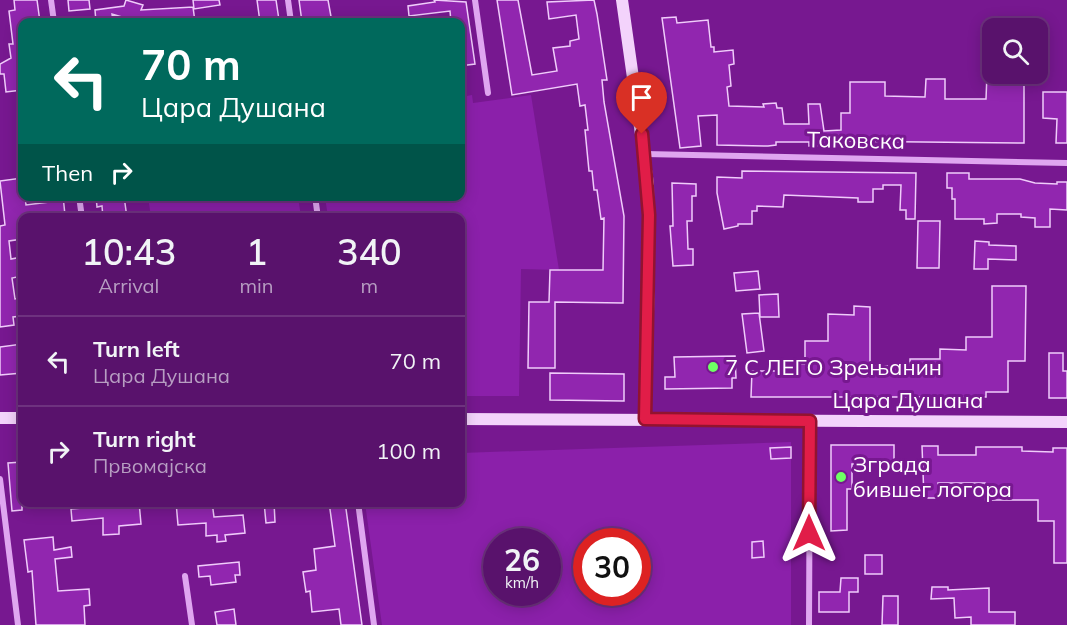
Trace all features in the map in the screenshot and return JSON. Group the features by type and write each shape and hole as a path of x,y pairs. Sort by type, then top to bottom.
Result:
{"street":[{"path":"51,0 53,18"},
{"path":"288,0 290,18"},
{"path":"475,0 488,93"},
{"path":"622,0 645,154 649,255 645,419"},
{"name":"Таковска","path":"645,154 1067,163"},
{"path":"0,418 18,417"},
{"name":"Цара Душана","path":"465,419 1067,422"},
{"path":"809,625 810,421"},
{"path":"0,479 18,625"},
{"path":"359,507 374,625"},
{"path":"185,576 192,625"}],"shaded area":[{"path":"472,95 473,103 531,95 559,270 521,269 519,396 465,396 465,213 327,213 326,201 465,201 465,96"},
{"path":"149,201 299,201 300,213 150,213"},
{"path":"791,442 791,625 382,625 366,507 465,507 465,453"}],"building":[{"path":"14,0 37,0 39,18 18,18 18,90 6,92 4,74 0,74 0,64 11,58 9,44 13,44 9,11 15,10"},
{"path":"68,0 89,0 90,9 69,11"},
{"path":"126,0 143,5 141,10 193,7 194,18 126,18 112,14 112,18 96,18 95,10 124,6"},
{"path":"193,0 219,0 220,5 194,9"},
{"path":"257,0 276,0 279,18 259,18"},
{"path":"299,0 328,0 331,18 301,18"},
{"path":"434,0 466,2 475,64 465,65 465,18 451,18 450,11 409,16 408,6 435,2"},
{"path":"497,0 518,0 532,75 557,71 553,48 570,46 570,41 579,39 576,15 549,19 547,2 594,0 597,14 607,80 602,80 604,102 624,216 623,303 555,302 555,368 528,368 529,302 549,302 550,270 603,270 604,218 601,219 597,190 594,190 592,171 589,171 585,105 580,106 577,84 512,95"},
{"path":"676,17 677,23 708,20 711,47 714,47 714,52 733,50 734,64 729,65 731,86 727,87 729,106 764,107 763,104 776,103 777,108 782,108 784,124 809,124 808,104 820,104 824,131 841,130 841,113 850,113 850,82 885,82 885,96 925,97 926,79 945,79 945,99 986,99 987,84 1024,84 1024,143 827,141 827,145 809,146 809,142 776,142 776,145 768,146 717,145 717,115 698,116 701,146 680,148 662,18"},
{"path":"1043,92 1067,92 1067,143 1056,143 1057,119 1043,118"},
{"path":"742,171 916,173 915,219 906,219 906,210 900,210 901,185 883,185 883,189 873,189 873,202 858,202 858,198 784,195 783,207 757,206 757,211 752,211 752,224 738,224 738,226 724,229 717,193 717,177 742,178"},
{"path":"947,173 969,173 969,179 1020,179 1035,183 1057,184 1057,182 1067,182 1067,210 1050,209 1050,227 1035,227 1035,218 1021,217 1021,214 997,214 997,223 984,224 984,219 955,219 955,199 952,199 952,188 947,188"},
{"path":"18,179 18,201 26,201 26,205 64,201 65,213 18,213 18,240 9,241 11,259 18,258 18,277 12,278 15,299 18,299 18,316 13,317 14,325 0,327 0,226 5,225 0,181"},
{"path":"672,183 696,184 696,196 692,196 692,221 687,221 688,249 693,249 693,265 673,266 670,226 673,226"},
{"path":"96,201 125,201 126,213 103,213 102,206 97,207"},
{"path":"918,221 940,221 939,268 917,268"},
{"path":"975,241 989,242 989,245 1016,246 1016,260 988,259 988,269 974,269"},
{"path":"758,271 760,289 736,291 734,273"},
{"path":"992,286 1026,286 1025,361 1008,361 1008,392 986,392 986,397 751,397 752,371 777,371 777,364 805,364 805,341 828,341 828,314 854,315 854,306 870,307 870,366 910,366 910,359 940,359 940,349 966,350 966,337 992,337"},
{"path":"778,294 779,317 760,317 759,295"},
{"path":"759,313 764,351 747,353 742,314"},
{"path":"18,345 18,373 0,375 0,347"},
{"path":"1049,353 1063,353 1063,371 1067,371 1067,398 1049,398"},
{"name":"7 С ЛЕГО Зрењанин","path":"735,356 736,378 732,378 732,388 665,389 665,377 675,377 674,357"},
{"path":"550,373 624,374 624,401 550,400"},
{"name":"Зграда бившег логора","path":"831,445 894,445 894,464 852,464 852,489 847,489 847,530 831,531"},
{"path":"922,446 938,446 938,455 976,455 976,447 1022,447 1022,451 1053,452 1053,448 1067,448 1067,563 1054,563 1054,521 1038,521 1038,500 985,500 985,483 938,483 938,498 924,498"},
{"path":"791,447 791,458 771,459 770,448"},
{"path":"18,462 18,507 22,507 22,510 12,511 8,463"},
{"path":"139,507 141,524 119,526 119,534 103,535 103,518 72,521 71,509"},
{"path":"176,507 213,507 214,517 243,515 245,533 225,535 226,541 217,542 217,535 206,536 206,523 178,525"},
{"path":"264,507 274,507 275,522 266,523"},
{"path":"330,507 345,507 362,625 341,625 339,609 312,612 310,591 306,592 303,572 316,570 314,549 335,546"},
{"path":"53,537 54,550 71,547 72,557 55,559 58,591 89,589 90,605 84,606 85,625 36,625 32,571 28,572 24,540"},
{"path":"763,541 764,557 752,558 752,542"},
{"path":"865,555 882,555 882,574 865,574"},
{"path":"239,562 240,575 235,575 236,582 211,585 210,576 199,577 198,566"},
{"path":"841,578 858,578 858,592 849,592 849,612 819,612 819,592 840,592"},
{"path":"932,587 948,587 948,590 989,588 989,612 1015,612 1015,625 971,625 971,617 955,618 954,598 931,599"},
{"path":"883,596 898,596 898,625 882,625"},
{"path":"234,609 236,625 217,625 215,612"}],"place":[{"name":"7 С ЛЕГО Зрењанин","path":"713,367"},
{"name":"Зграда бившег логора","path":"841,477"}],"route":[{"path":"642,134 649,215 645,419 810,421 809,533"}]}
